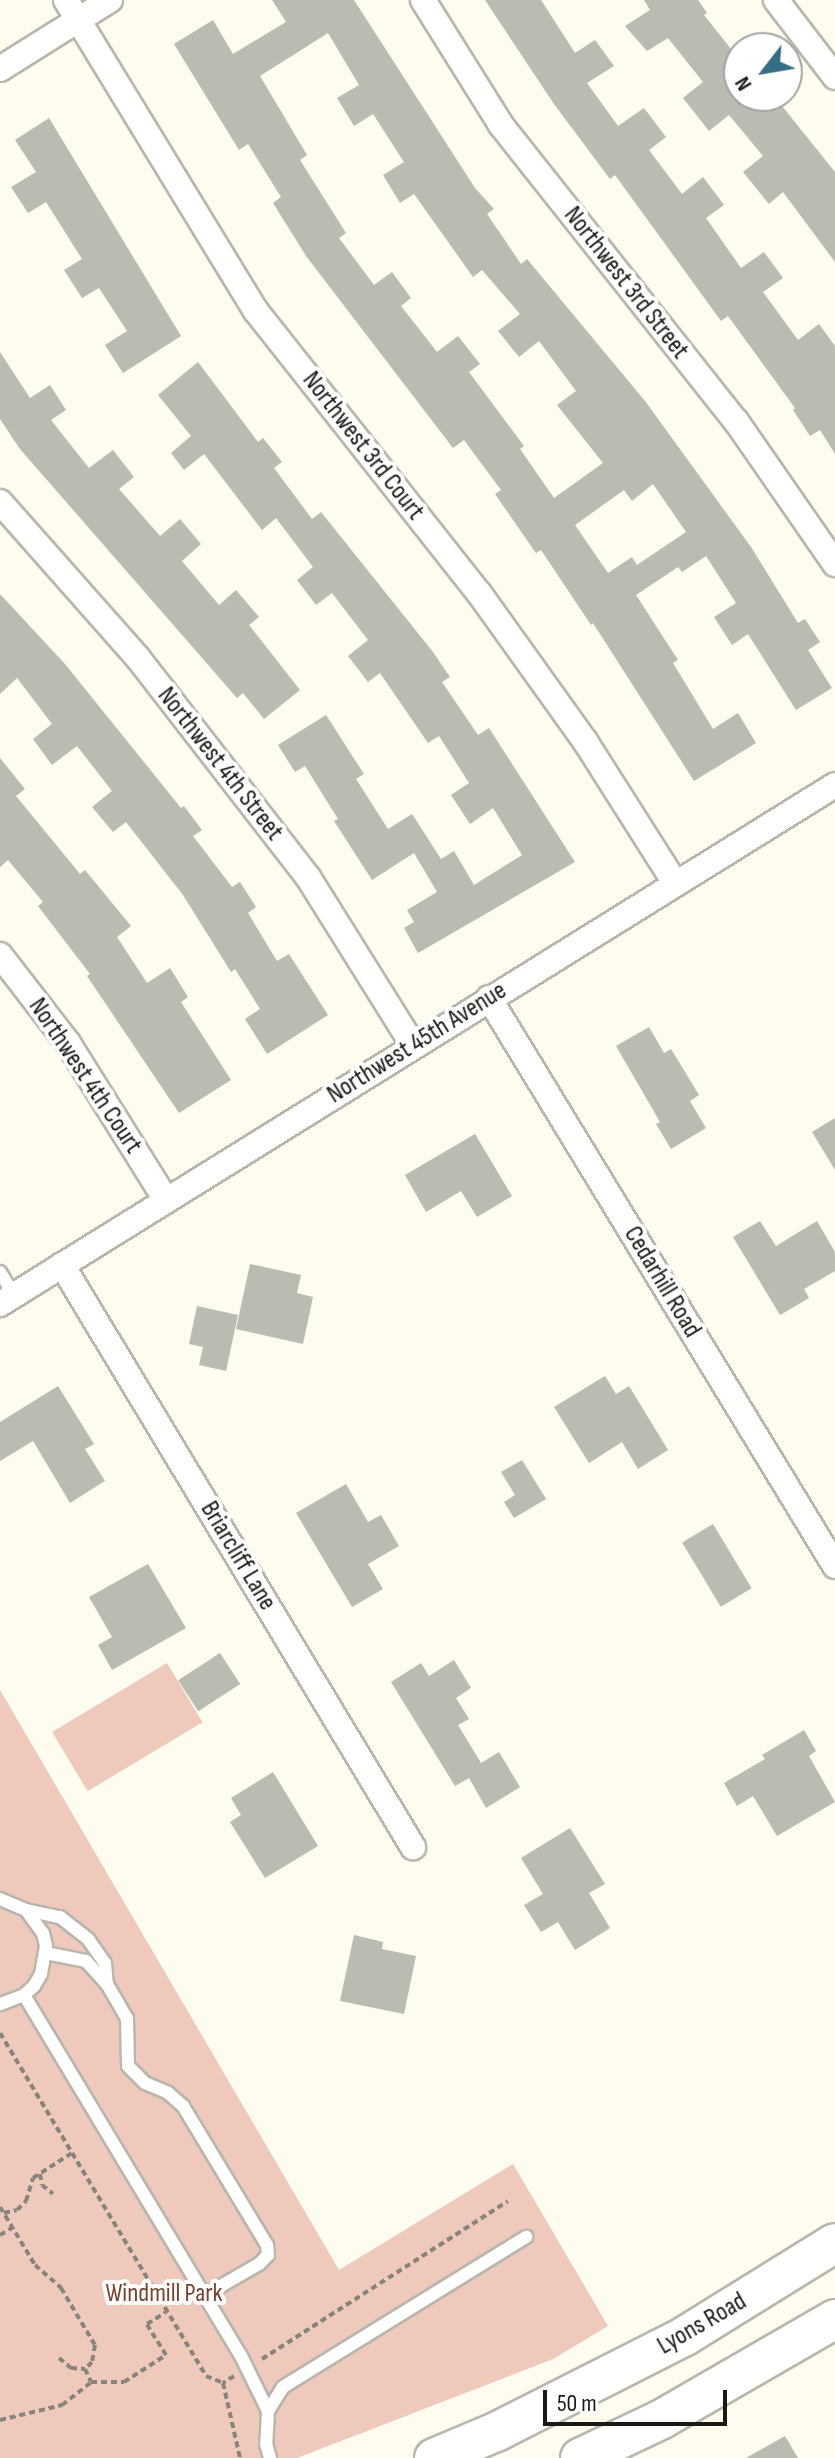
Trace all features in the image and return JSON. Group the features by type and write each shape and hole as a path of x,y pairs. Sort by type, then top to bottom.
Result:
{"main road":[{"name":"Lyons Road","path":"434,2458 496,2432 685,2336 835,2243"},
{"path":"580,2458 662,2419 835,2319"}],"street":[{"path":"0,69 72,10 110,0"},
{"name":"Northwest 3rd Street","path":"423,0 501,125 736,421 835,564"},
{"path":"776,0 835,77"},
{"name":"Northwest 3rd Court","path":"72,10 256,311 479,593 585,741 675,883"},
{"name":"Northwest 4th Street","path":"0,502 138,658 308,877 413,1045"},
{"name":"Northwest 45th Avenue","path":"7,1300 835,785"},
{"name":"Northwest 4th Court","path":"0,955 68,1043 166,1200"},
{"name":"Cedarhill Road","path":"489,998 835,1566"},
{"name":"Briarcliff Lane","path":"62,1265 413,1847"}],"lane":[{"path":"0,1272 7,1300"},
{"path":"0,1899 26,1910 60,1917 88,1939 105,1963 107,1984"},
{"path":"0,2004 24,1995 41,1974 46,1953 43,1933 26,1910"},
{"path":"46,1953 86,1961 107,1984 127,2018 128,2066 145,2083 168,2093 183,2106 267,2245 268,2255 259,2264 205,2295"},
{"path":"24,1995 205,2295 268,2411"},
{"path":"270,2458 266,2444 268,2411 283,2387 526,2237"}],"path":[{"path":"0,2033 206,2376 223,2383"},
{"path":"0,2052 7,2045"},
{"path":"4,2213 17,2210 26,2201 33,2178 72,2153"},
{"path":"40,2174 42,2185 53,2194"},
{"path":"223,2383 508,2201"},
{"path":"0,2207 35,2265 61,2288 95,2345 92,2362 85,2369 71,2368 59,2358"},
{"path":"0,2235 12,2227"},
{"path":"0,2420 62,2405 91,2382 124,2382 166,2355 147,2324 167,2312"},
{"path":"85,2369 91,2382"},
{"path":"223,2383 240,2458"}],"green space":[{"path":"167,1663 203,1722 88,1791 52,1732"},
{"name":"Windmill Park","path":"0,1690 339,2270 513,2164 608,2326 553,2359 297,2458 0,2458"}],"building":[{"path":"272,0 354,0 475,188 494,209 487,214 521,264 527,259 645,401 751,547 798,623 805,619 820,642 808,650 832,688 796,710 748,634 732,645 714,617 736,603 706,556 682,572 678,567 636,595 678,660 673,663 713,729 738,713 756,743 694,781 593,623 591,625 541,550 536,553 495,494 501,490 464,440 453,448 306,256 273,203 281,197 248,144 239,150 174,44 213,20 233,54 286,22","holes":["328,33 359,85 337,98 354,126 373,114 404,162 383,175 400,203 414,194 473,277 482,270 520,314 498,331 519,357 539,341 576,391 557,405 603,463 554,498 520,449 524,446 469,372 480,364 458,336 437,352 401,306 411,298 392,272 374,285 339,238 346,233 300,160 307,155 260,76","653,484 686,532 637,565 632,557 608,573 575,525 624,490 632,501"]},
{"path":"485,0 541,0 575,53 595,40 614,66 587,83 618,126 644,108 666,137 649,150 682,194 703,177 724,205 706,218 741,268 764,252 783,278 763,292 798,340 819,324 835,346 835,454 820,430 810,436 793,410 795,408 728,316 721,321 615,175 610,179 554,104"},
{"path":"644,0 698,0 707,13 704,15 723,39 723,112 787,112 835,172 835,262 783,192 769,204 743,172 763,156 729,115 709,131 683,98 703,82 668,38 647,51 625,26 650,10"},
{"path":"49,118 181,336 123,373 105,345 127,331 99,288 82,298 64,270 82,259 46,202 28,213 11,187 36,172 15,140"},
{"path":"0,352 30,398 50,385 66,410 51,420 89,468 113,450 134,477 119,489 160,536 180,519 201,544 182,561 219,605 236,590 259,617 249,625 300,690 264,719 243,693 237,698 20,449 0,419"},
{"path":"198,362 258,442 263,438 282,462 274,468 312,519 321,512 433,652 450,677 442,682 478,735 489,728 575,862 418,953 404,928 414,922 407,910 437,892 414,853 372,880 334,821 338,819 305,766 295,772 278,745 326,715 364,774 356,779 388,829 412,814 441,859 454,851 474,885 522,855 493,808 470,824 451,795 469,783 439,736 428,743 380,673 368,682 348,656 368,640 332,593 316,605 297,580 313,567 276,518 262,530 204,454 184,470 171,453 191,436 158,395"},
{"path":"0,594 65,664 181,808 184,806 202,830 193,836 232,887 240,882 256,907 248,913 277,961 289,954 328,1015 267,1054 245,1019 260,1009 235,969 231,972 183,895 126,822 113,832 92,807 112,791 77,746 52,765 33,739 52,724 17,678 0,694"},
{"path":"0,758 25,789 16,796 80,874 85,870 131,926 117,937 147,983 170,968 188,997 181,1002 231,1080 179,1113 87,976 90,974 38,906 43,902 8,860 0,867"},
{"path":"649,1027 664,1053 671,1049 699,1095 690,1101 706,1128 671,1149 656,1124 660,1122 616,1046"},
{"path":"835,1118 835,1170 812,1132"},
{"path":"475,1134 512,1196 477,1217 461,1191 426,1212 405,1175"},
{"path":"760,1221 776,1246 817,1221 835,1252 835,1271 804,1289 809,1298 780,1315 733,1237"},
{"path":"250,1264 301,1275 297,1293 313,1297 303,1344 236,1329"},
{"path":"197,1306 238,1315 226,1371 199,1365 203,1347 189,1344"},
{"path":"605,1376 616,1394 629,1386 668,1450 638,1469 622,1442 589,1463 554,1407"},
{"path":"58,1386 94,1444 85,1449 105,1481 70,1503 33,1441 0,1461 0,1422"},
{"path":"522,1460 546,1499 514,1518 504,1502 515,1495 501,1472"},
{"path":"346,1484 368,1522 381,1515 399,1546 368,1564 383,1589 352,1607 296,1513"},
{"path":"713,1524 752,1588 721,1607 682,1543"},
{"path":"148,1564 186,1628 112,1670 98,1645 112,1637 89,1597"},
{"path":"220,1653 240,1684 198,1711 178,1680"},
{"path":"454,1660 471,1688 456,1698 469,1719 458,1725 481,1763 499,1752 520,1787 486,1808 469,1778 455,1786 391,1682 421,1663 429,1676"},
{"path":"804,1730 816,1751 809,1756 835,1802 777,1836 753,1796 737,1806 724,1783 765,1759 762,1755"},
{"path":"273,1772 318,1846 265,1878 230,1822 241,1815 231,1798"},
{"path":"570,1828 605,1884 589,1893 610,1928 575,1950 558,1922 541,1932 524,1905 543,1894 521,1858"},
{"path":"354,1935 383,1942 382,1949 416,1956 404,2014 340,2001"},
{"path":"785,2436 798,2458 746,2458"}]}
